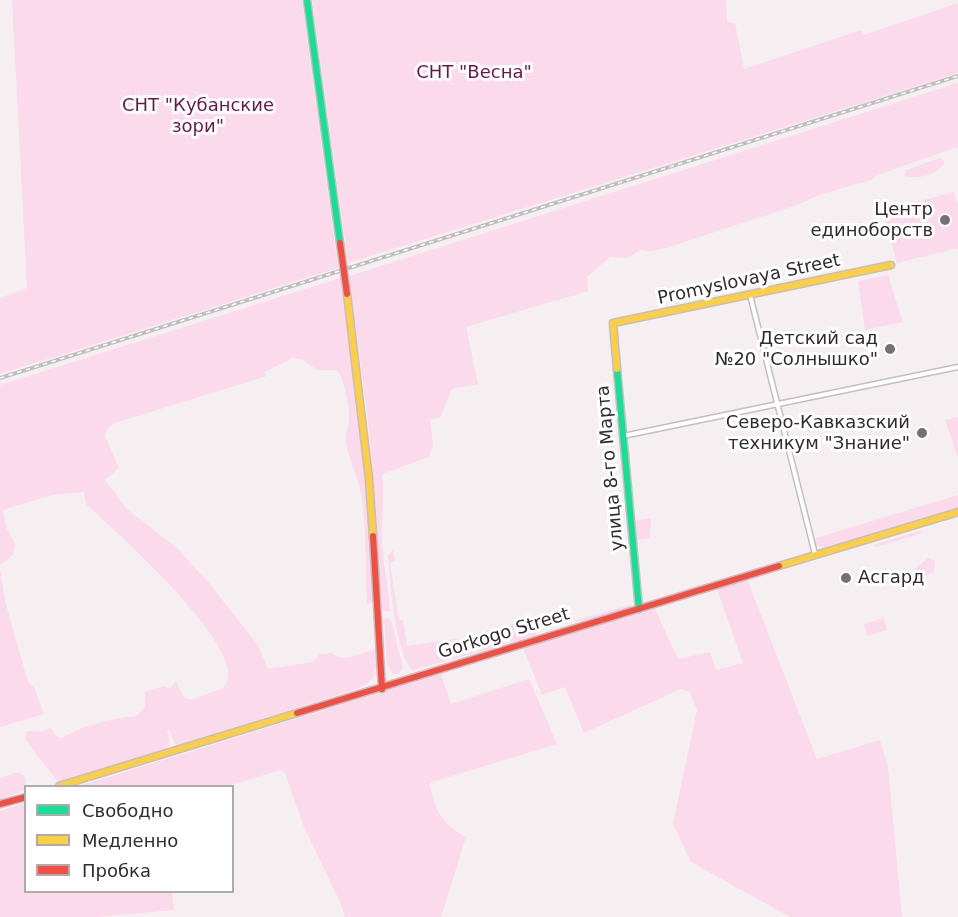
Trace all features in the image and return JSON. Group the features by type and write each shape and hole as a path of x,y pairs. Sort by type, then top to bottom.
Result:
{"main road":[{"path":"307,0 368,469 382,689"},
{"name":"Promyslovaya Street","path":"613,323 891,265"},
{"name":"улица 8-го Марта","path":"613,323 639,609"},
{"name":"Gorkogo Street","path":"62,785 958,512"},
{"path":"0,804 24,798"}],"street":[{"path":"750,295 815,554"},
{"path":"623,436 958,367"}],"green space":[{"name":"СНТ \"Кубанские зори\"","path":"12,0 302,0 338,268 0,374 0,298 27,288"},
{"name":"СНТ \"Весна\"","path":"312,0 726,0 727,22 735,23 744,69 861,30 864,35 958,3 958,73 348,263"},
{"path":"958,83 958,147 877,175 871,180 822,194 794,206 666,248 640,250 627,258 610,257 587,277 588,291 466,327 478,384 452,389 440,418 430,419 433,445 429,457 382,474 383,557 390,610 388,612 382,610 369,430 349,276"},
{"path":"939,158 945,161 933,173 921,177 904,175 907,170"},
{"path":"954,192 958,205 958,248 897,263 882,211"},
{"path":"888,275 903,322 865,330 858,281"},
{"path":"340,278 364,449 373,602 367,604 363,507 360,487 347,446 348,403 342,379 336,370 317,370 303,360 293,358 264,372 267,376 115,423 108,428 105,436 119,468 105,480 126,508 178,549 209,583 258,645 268,669 313,662 320,654 332,653 348,658 376,648 376,667 373,677 359,688 179,745 174,743 170,730 167,730 170,744 166,749 58,782 25,739 27,731 41,732 51,728 57,737 62,738 98,723 137,716 145,706 145,692 164,686 170,689 176,681 184,698 192,700 223,688 228,672 220,649 201,621 177,592 86,504 84,492 52,495 3,510 6,527 15,544 13,555 0,565 0,385"},
{"path":"958,417 958,458 945,420"},
{"path":"958,495 958,508 823,548 815,545 816,538"},
{"path":"651,518 650,538 636,540 635,521"},
{"path":"923,530 919,534 876,547 873,545"},
{"path":"393,550 395,560 390,563 399,621 403,620 407,646 460,638 501,627 505,645 412,670 401,647 394,615 388,555"},
{"path":"928,558 935,561 934,571 928,575 915,576 914,569"},
{"path":"0,569 5,601 28,682 34,687 44,714 0,727"},
{"path":"747,579 817,759 880,740 888,767 902,917 790,917 691,862 673,824 697,710 690,692 681,689 584,733 565,687 542,695 523,648 655,609 678,659 710,652 716,670 743,663 717,589"},
{"path":"630,605 631,608 576,622 576,620"},
{"path":"384,618 389,619 392,623 403,668 399,674 392,673 387,664"},
{"path":"532,618 537,636 510,642 506,626"},
{"path":"884,618 887,630 867,636 864,624"},
{"path":"441,674 451,704 529,679 557,744 429,783 440,815 457,832 466,837 441,917 345,917 304,827 285,773 280,770 231,785 82,785"},
{"path":"20,773 26,778 24,790 0,799 0,778"},
{"path":"24,803 24,893 172,893 174,910 97,917 0,917 0,811"}],"railway":[{"path":"0,378 958,76"}],"traffic: fast":[{"path":"307,0 340,243"},
{"path":"617,369 639,609"}],"traffic: slow":[{"path":"617,369 613,323 891,265"},
{"path":"347,294 369,479 373,536"},
{"path":"779,566 958,512"},
{"path":"62,785 297,713"}],"traffic: jam":[{"path":"340,243 347,294"},
{"path":"373,536 382,689"},
{"path":"297,713 779,566"},
{"path":"0,804 24,798"}],"place":[{"name":"Центр единоборств","path":"945,220"},
{"name":"Детский сад №20 \"Солнышко\"","path":"890,349"},
{"name":"Северо-Кавказский техникум \"Знание\"","path":"922,433"},
{"name":"Асгард","path":"846,578"}]}
